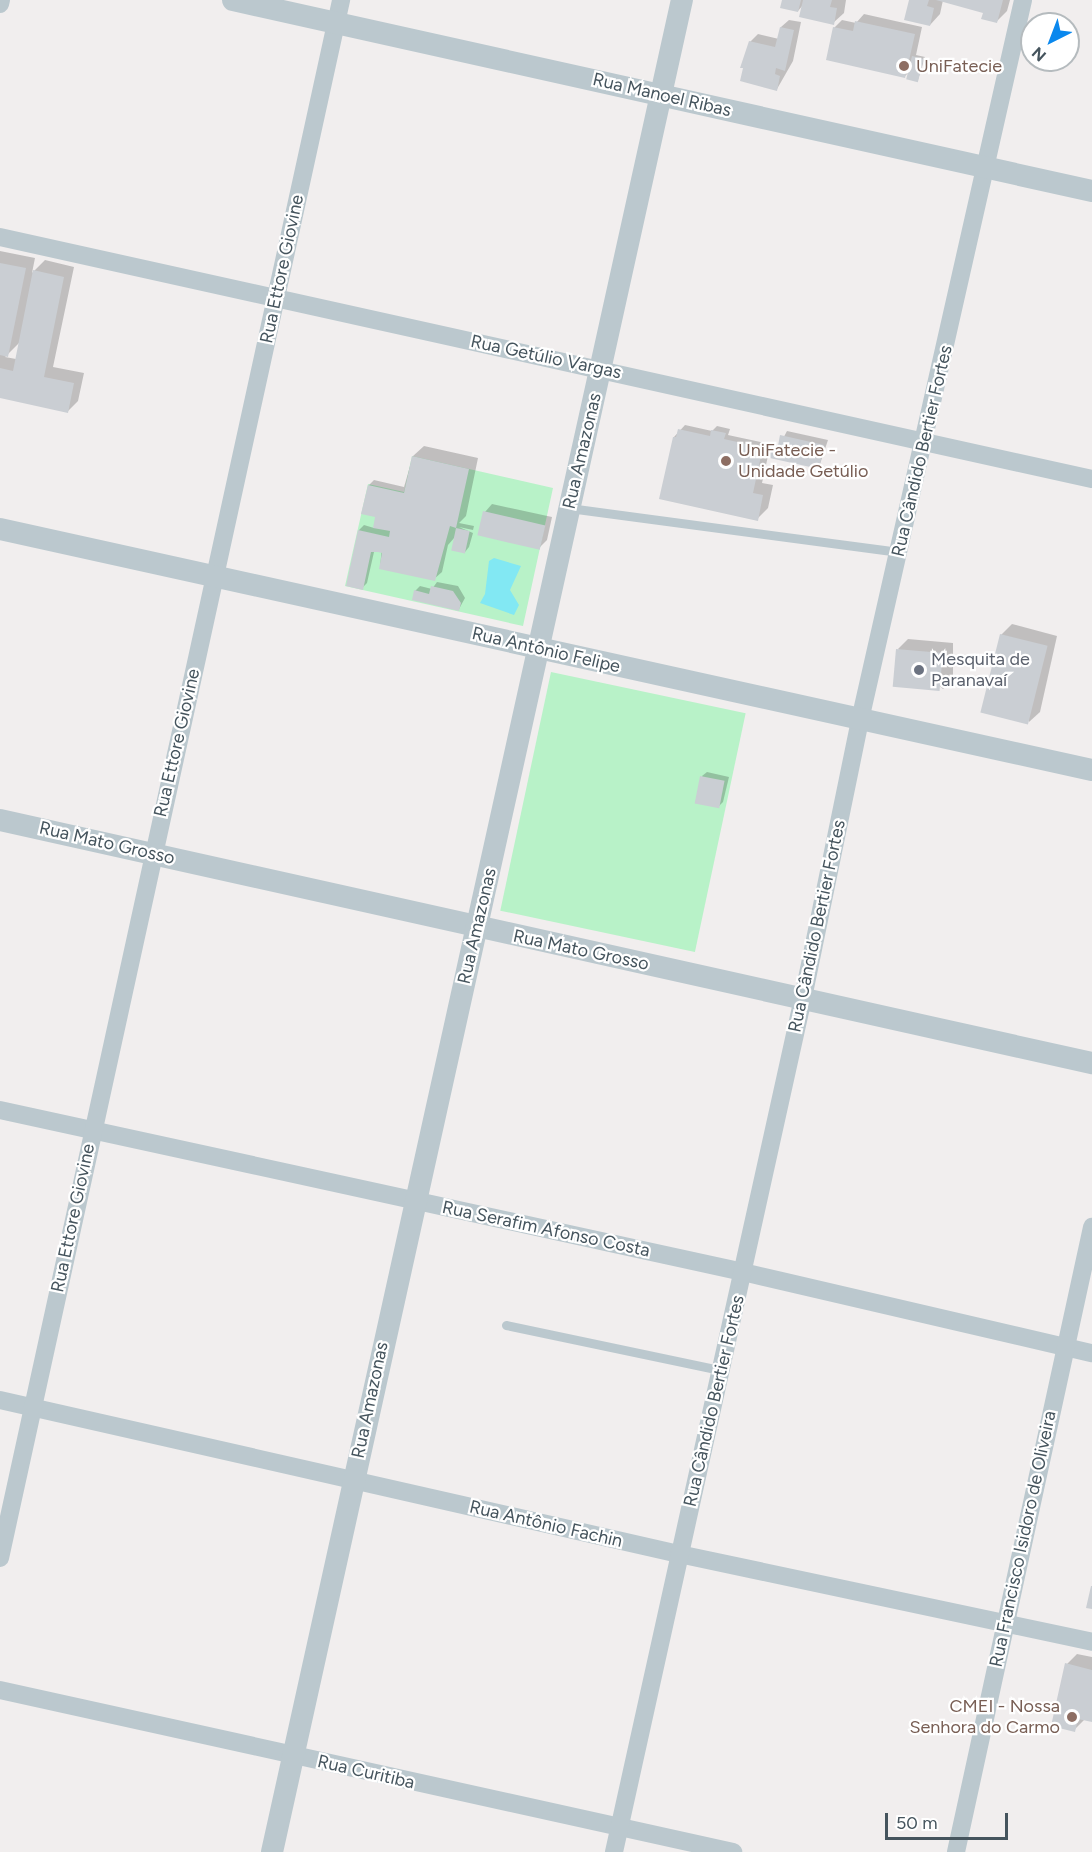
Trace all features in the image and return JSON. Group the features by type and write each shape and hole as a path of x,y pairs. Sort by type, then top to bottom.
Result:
{"street":[{"name":"Rua Manoel Ribas","path":"233,0 1092,190"},
{"name":"Rua Ettore Giovine","path":"0,1558 34,1408 91,1131 341,0"},
{"name":"Rua Amazonas","path":"272,1852 414,1201 477,927 682,0"},
{"name":"Rua Cândido Bertier Fortes","path":"614,1852 803,998 860,720 1023,0"},
{"name":"Rua Getúlio Vargas","path":"0,237 600,369 924,444 1092,479"},
{"name":"Rua Antônio Felipe","path":"0,529 1092,771"},
{"name":"Rua Mato Grosso","path":"0,820 1092,1063"},
{"name":"Rua Serafim Afonso Costa","path":"0,1110 743,1272 1092,1353"},
{"name":"Rua Francisco Isidoro de Oliveira","path":"956,1852 1064,1347 1092,1227"},
{"name":"Rua Antônio Fachin","path":"0,1400 679,1554 1092,1642"},
{"name":"Rua Curitiba","path":"0,1690 619,1830 733,1852"}],"lane":[{"path":"569,508 899,552"},
{"path":"506,1325 720,1370"}],"green space":[{"path":"412,456 553,488 523,626 345,586 368,484 404,492"},
{"path":"551,672 746,713 695,952 500,911"}],"water":[{"path":"494,558 521,566 510,590 519,605 514,615 480,603 485,594 489,561"}],"building":[{"path":"782,0 801,0 798,12 780,8"},
{"path":"803,0 832,0 830,7 837,8 834,25 799,17"},
{"path":"909,0 929,0 927,6 934,8 930,26 904,20"},
{"path":"936,0 1003,0 997,23 981,19 983,13"},
{"path":"855,21 915,34 905,78 826,60 833,27 853,31"},
{"path":"780,27 794,30 785,71 776,68 775,74 780,76 777,91 740,81 743,68 740,68 749,41 775,47"},
{"path":"912,56 924,59 918,82 906,79"},
{"path":"0,263 26,268 8,357 0,355"},
{"path":"33,270 64,277 44,377 74,383 68,413 0,398 0,368 13,371"},
{"path":"678,429 710,436 711,430 726,433 724,439 777,451 780,435 824,445 819,469 761,456 753,493 763,495 758,521 659,499 673,437 676,437"},
{"path":"412,456 469,469 456,528 450,526 435,581 379,569 382,553 371,552 363,590 346,586 358,530 389,537 390,531 373,528 375,517 361,514 368,485 404,493"},
{"path":"483,511 545,525 540,550 477,535"},
{"path":"456,528 470,531 465,553 451,550"},
{"path":"431,586 453,591 461,603 459,611 412,600 414,590 429,594"},
{"path":"1000,634 1048,646 1028,724 980,713"},
{"name":"Mesquita de Paranavaí","path":"896,649 943,653 940,691 893,687"},
{"path":"700,776 725,781 719,808 695,803"},
{"path":"1092,1586 1092,1609 1086,1608"},
{"path":"1065,1663 1092,1670 1092,1722 1078,1719 1075,1732 1051,1726"}],"place":[{"name":"UniFatecie","path":"904,66"},
{"name":"UniFatecie - Unidade Getúlio","path":"726,461"},
{"name":"Mesquita de Paranavaí","path":"919,670"},
{"name":"CMEI - Nossa Senhora do Carmo","path":"1072,1717"}]}
